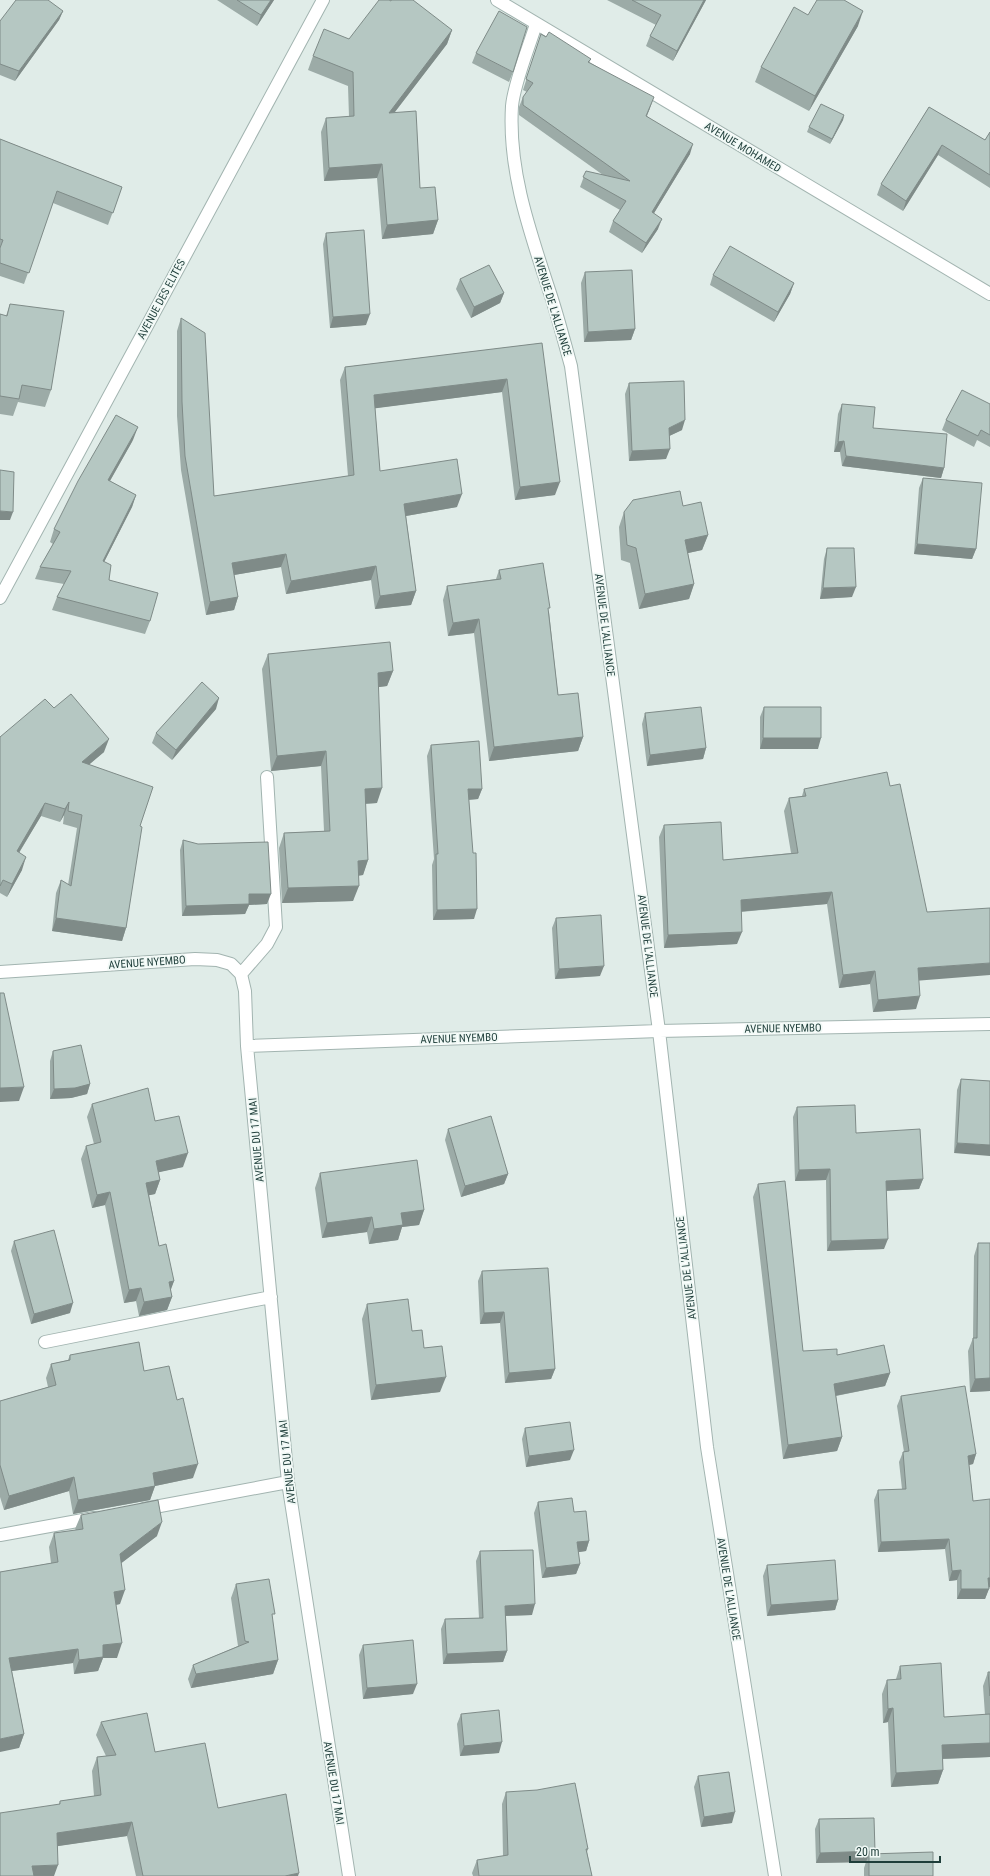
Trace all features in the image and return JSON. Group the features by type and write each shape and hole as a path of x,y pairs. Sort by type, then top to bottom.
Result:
{"street":[{"name":"AVENUE DES ELITES","path":"0,598 323,0"},
{"name":"AVENUE MOHAMED","path":"497,0 990,294"},
{"name":"AVENUE DE L'ALLIANCE","path":"536,24 512,105 515,168 528,224 551,295 571,366 659,1030 707,1448 775,1876"},
{"path":"247,1046 245,991 241,974 267,944 276,927 267,777"},
{"name":"AVENUE NYEMBO","path":"0,972 195,959 216,960 231,964 241,974"},
{"name":"AVENUE NYEMBO","path":"247,1046 659,1030 990,1024"},
{"name":"AVENUE DU 17 MAI","path":"247,1046 288,1482 349,1876"},
{"path":"45,1342 271,1297"},
{"path":"132,1511 288,1482"},
{"path":"0,1535 109,1515"}],"building":[{"path":"16,0 48,0 63,11 19,71 0,64 0,21"},
{"path":"237,0 271,0 261,15"},
{"path":"379,0 413,0 452,30 389,113 416,111 420,188 435,187 438,220 387,225 382,164 329,168 326,118 354,116 353,72 313,56 324,29 349,39"},
{"path":"632,0 704,0 677,51 650,36 661,15"},
{"path":"817,0 844,0 863,11 815,96 761,67 794,7 808,15"},
{"path":"499,11 527,27 513,72 476,53"},
{"path":"549,32 591,59 588,62 654,97 646,116 693,144 652,212 662,219 646,243 613,221 626,201 583,177 586,171 630,181 523,105 523,97 533,83 526,79 541,34 546,37"},
{"path":"821,104 844,115 832,139 809,127"},
{"path":"929,107 985,140 990,132 990,175 942,145 906,201 881,184"},
{"path":"0,139 122,187 113,213 57,191 29,273 0,263 0,248 3,240 0,239"},
{"path":"364,230 370,314 333,317 326,233"},
{"path":"730,246 794,283 778,312 713,275"},
{"path":"489,265 504,293 474,307 460,279"},
{"path":"632,270 635,329 588,332 585,272"},
{"path":"10,304 64,311 51,390 22,385 19,399 0,396 0,314 7,316"},
{"path":"181,318 205,333 214,496 354,475 345,367 542,343 560,482 520,487 507,379 374,395 380,471 457,459 462,494 404,504 416,591 380,596 376,566 291,581 286,554 232,563 238,597 210,602 185,456 182,402"},
{"path":"684,381 685,420 669,428 670,449 632,451 629,383"},
{"path":"962,390 990,404 990,435 981,430 978,436 946,420"},
{"path":"842,404 875,407 873,428 947,434 944,468 846,456 844,441 838,442"},
{"path":"116,415 138,427 108,480 136,495 103,561 111,565 109,580 158,593 150,621 57,597 71,571 40,567 60,532 54,529 78,481"},
{"path":"0,470 14,472 13,512 0,511"},
{"path":"923,478 982,483 976,549 917,544"},
{"path":"680,491 683,506 701,502 708,535 685,540 694,584 645,594 636,548 627,545 624,512 633,500"},
{"path":"827,548 854,548 856,587 823,588"},
{"path":"543,563 550,608 548,608 558,695 578,693 583,737 494,747 479,619 453,623 447,586 501,579 499,570"},
{"path":"390,642 393,671 378,673 382,788 365,789 368,860 358,861 359,886 288,888 284,833 330,831 326,751 277,756 268,654"},
{"path":"202,682 219,698 176,750 156,733"},
{"path":"71,694 109,739 82,762 153,787 140,826 142,827 126,928 56,918 61,880 71,886 82,815 68,811 69,802 65,809 45,803 17,851 26,857 12,884 3,880 0,886 0,737 45,699 54,708"},
{"path":"701,707 706,748 650,755 645,713"},
{"path":"764,707 821,707 821,738 763,738"},
{"path":"479,741 482,789 468,789 473,853 476,853 477,909 437,910 436,854 438,854 431,745"},
{"path":"887,772 890,786 900,784 927,912 990,908 990,963 918,968 920,996 878,1000 875,971 843,975 832,892 741,900 742,932 668,935 664,825 721,822 723,860 798,853 789,798 806,796 804,789"},
{"path":"183,840 198,844 268,842 271,894 249,894 249,904 186,906"},
{"path":"601,915 604,966 559,969 556,918"},
{"path":"0,993 4,993 24,1087 0,1088"},
{"path":"81,1045 90,1084 75,1088 54,1089 53,1051"},
{"path":"961,1079 990,1081 990,1145 957,1143"},
{"path":"148,1088 155,1121 179,1116 188,1153 156,1161 160,1180 146,1183 159,1246 166,1244 174,1281 169,1282 172,1297 144,1302 141,1288 129,1290 110,1192 97,1195 86,1146 101,1142 92,1104"},
{"path":"855,1105 856,1133 920,1129 923,1179 886,1181 888,1239 831,1241 830,1169 799,1170 797,1107"},
{"path":"491,1116 508,1174 465,1186 448,1129"},
{"path":"417,1160 424,1210 401,1213 403,1225 374,1229 372,1217 327,1223 320,1173"},
{"path":"785,1181 803,1351 837,1349 837,1355 884,1345 890,1373 834,1384 842,1437 788,1445 758,1184"},
{"path":"54,1230 73,1303 34,1314 14,1241"},
{"path":"978,1243 990,1243 990,1378 975,1379 973,1338 977,1338"},
{"path":"548,1268 555,1369 509,1373 504,1312 484,1313 482,1271"},
{"path":"408,1299 412,1331 422,1330 424,1348 442,1346 446,1377 376,1385 367,1304"},
{"path":"139,1342 144,1371 169,1366 177,1400 183,1398 198,1464 153,1473 155,1486 78,1500 74,1477 9,1496 0,1465 0,1401 56,1385 51,1364 70,1360 70,1355"},
{"path":"965,1386 976,1454 968,1456 973,1501 990,1499 989,1589 961,1589 961,1570 952,1571 949,1539 881,1542 878,1490 906,1489 903,1452 909,1451 901,1396"},
{"path":"570,1422 574,1450 529,1456 525,1428"},
{"path":"572,1498 574,1512 586,1511 589,1541 577,1542 580,1564 546,1568 538,1502"},
{"path":"158,1500 162,1522 120,1554 125,1590 114,1592 122,1643 103,1645 103,1657 79,1660 78,1649 9,1658 24,1734 0,1739 0,1572 58,1562 54,1533 83,1529 81,1515"},
{"path":"533,1550 535,1604 505,1606 507,1651 447,1654 445,1619 483,1618 480,1551"},
{"path":"835,1560 838,1600 771,1605 767,1565"},
{"path":"269,1579 275,1614 272,1614 278,1660 196,1674 193,1665 249,1642 245,1641 236,1584"},
{"path":"413,1640 417,1684 367,1688 363,1645"},
{"path":"941,1663 944,1717 990,1714 990,1743 942,1745 943,1770 896,1773 893,1708 888,1709 887,1680 901,1679 900,1666"},
{"path":"988,1672 990,1672 990,1696"},
{"path":"499,1710 502,1742 464,1746 461,1714"},
{"path":"147,1713 155,1752 205,1743 218,1808 286,1794 299,1873 285,1876 143,1876 132,1822 57,1833 58,1865 32,1866 34,1876 0,1876 0,1813 60,1804 60,1801 101,1795 97,1757 116,1755 101,1722"},
{"path":"729,1772 735,1812 704,1817 698,1776"},
{"path":"575,1783 592,1876 479,1876 477,1860 508,1855 506,1792 537,1790"},
{"path":"874,1818 875,1851 820,1853 819,1819"},
{"path":"933,1852 933,1876 869,1876 869,1854"}]}
